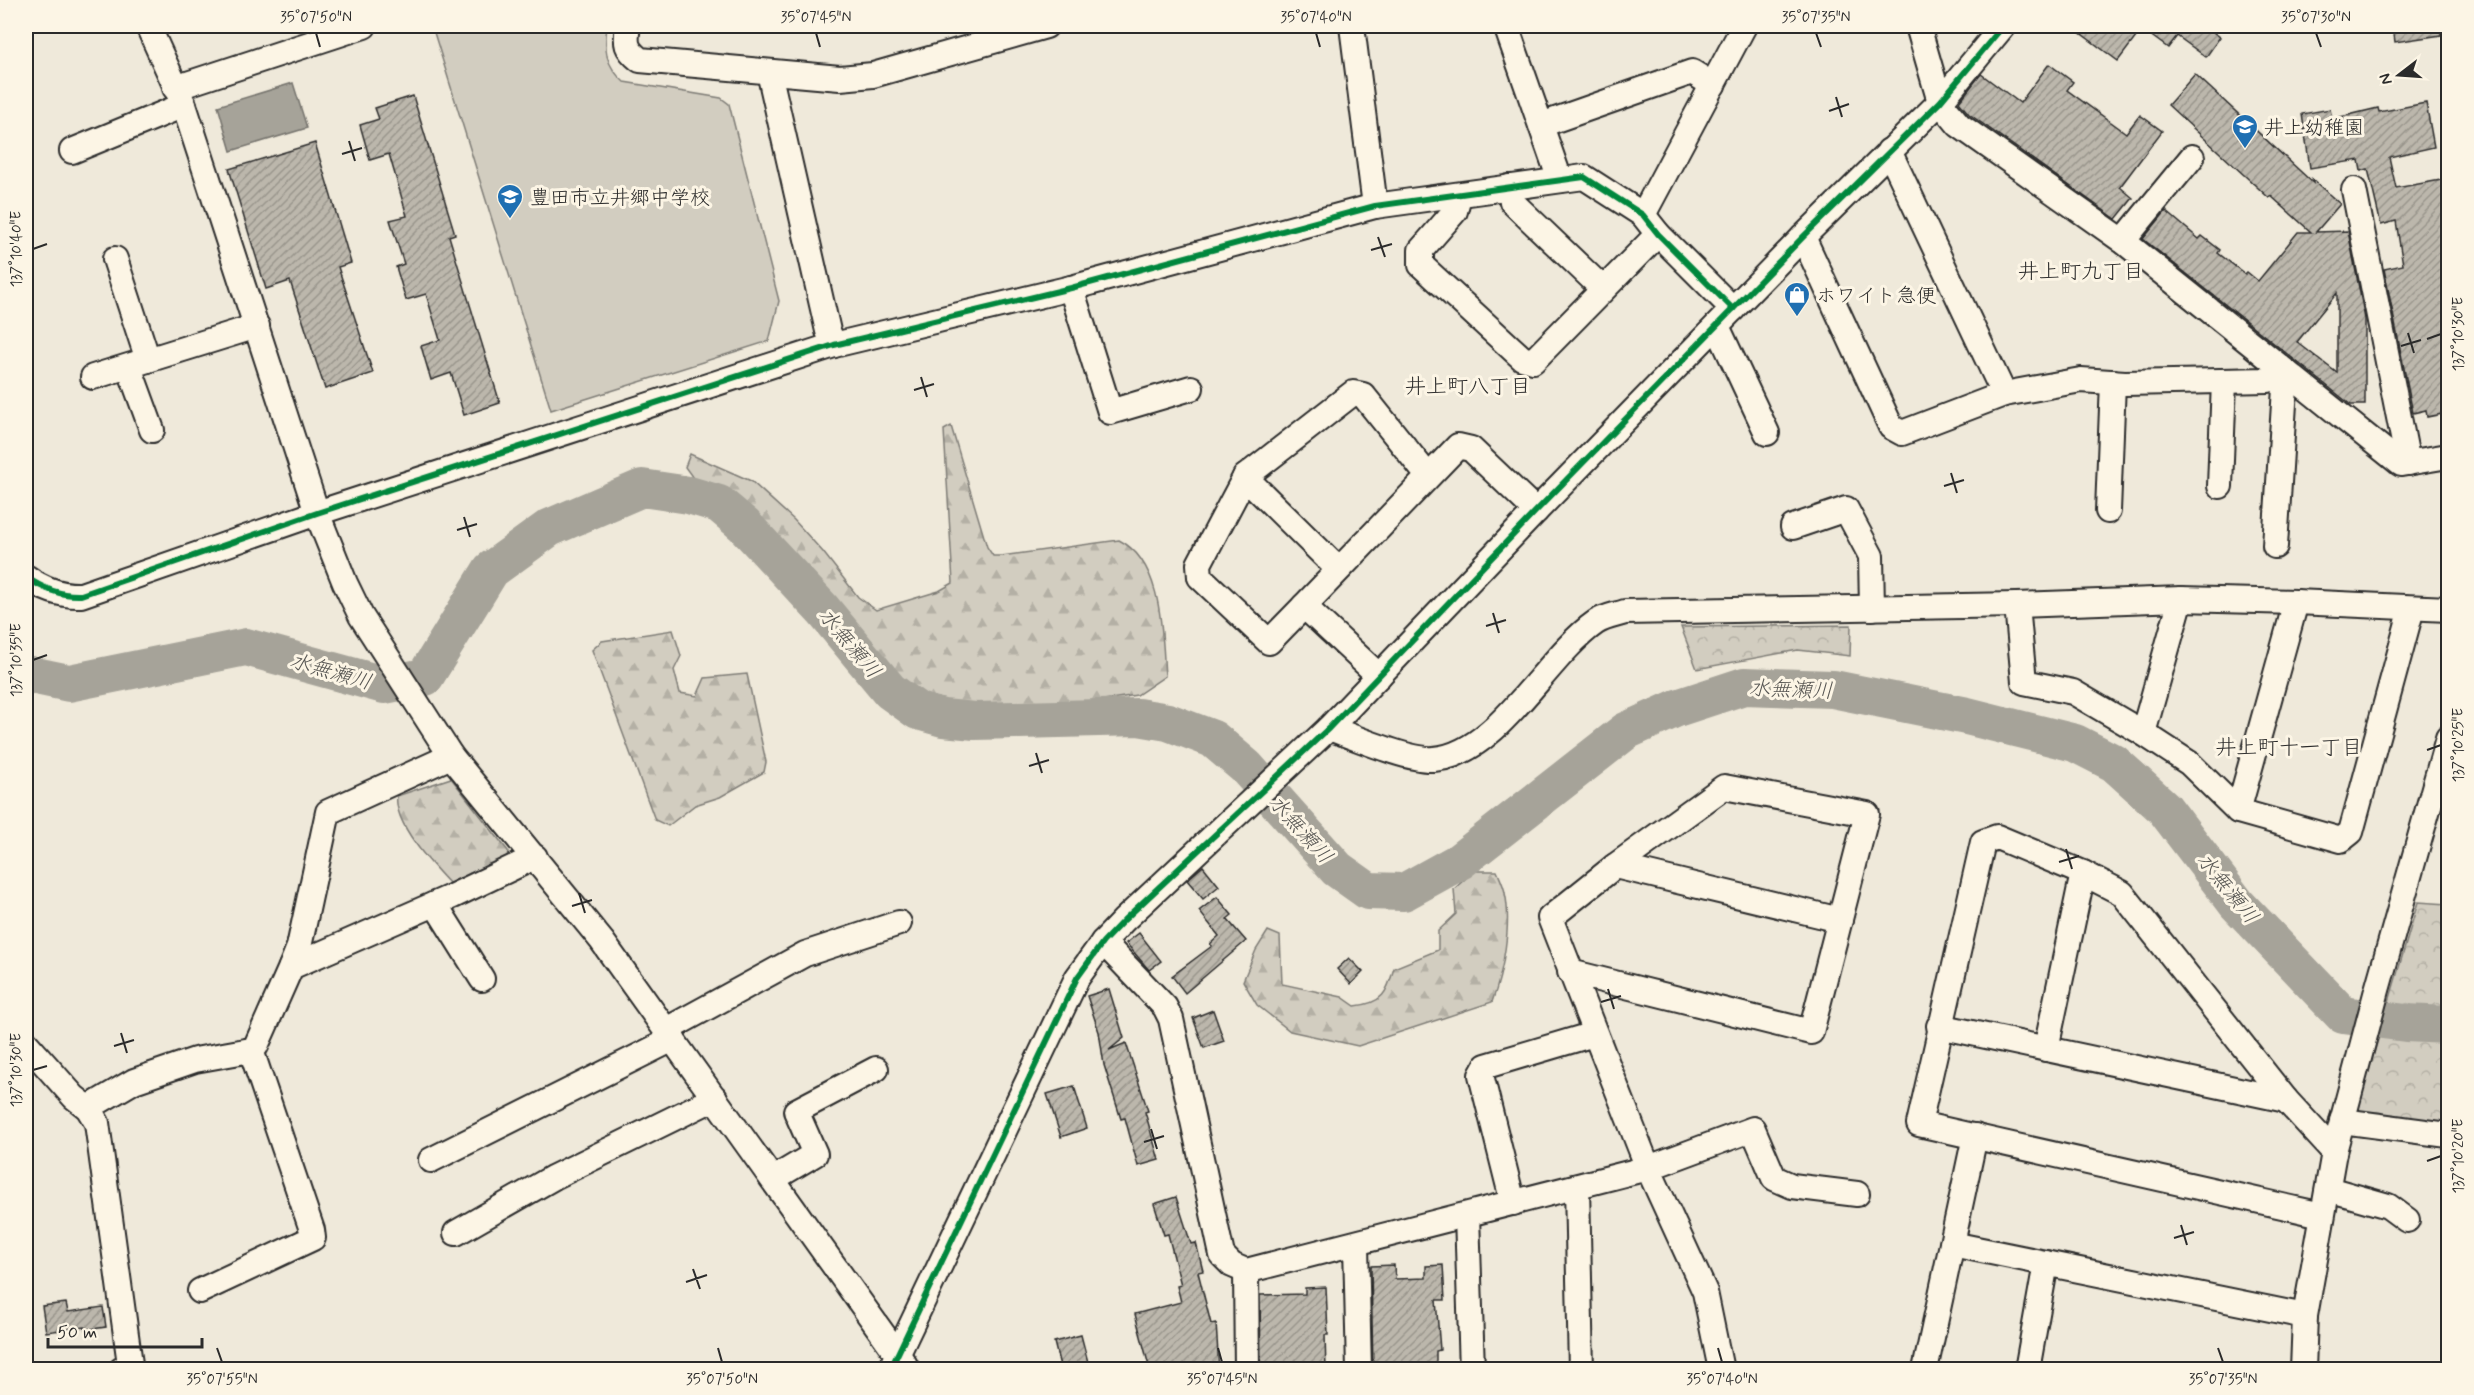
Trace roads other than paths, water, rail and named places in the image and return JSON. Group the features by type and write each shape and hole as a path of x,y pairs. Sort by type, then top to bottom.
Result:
{"street":[{"path":"148,26 179,97 317,513 357,608 452,756 602,941 773,1179 898,1365"},
{"path":"72,151 179,97 364,26"},
{"path":"628,26 626,38 629,51 640,60 840,78 873,75 1046,26"},
{"path":"1352,26 1375,206"},
{"path":"1506,26 1560,180"},
{"path":"1643,214 1744,26"},
{"path":"1918,26 1940,102 1959,125 2123,241 2401,464 2448,456"},
{"path":"898,1365 1077,978 1103,942 1329,728 1803,237 1940,102 2003,26"},
{"path":"769,72 828,331 834,345"},
{"path":"1541,125 1692,72 1713,85"},
{"path":"1889,152 2004,394"},
{"path":"2123,241 2192,157"},
{"path":"26,577 48,590 81,595 317,513 834,345 1071,288 1375,206 1584,177 1643,214 1725,317 1767,433"},
{"path":"1510,187 1512,202 1603,289"},
{"path":"2354,190 2408,464"},
{"path":"1459,195 1455,211 1421,250 1421,265 1522,358 1533,361 1658,234"},
{"path":"1803,237 1892,427 1902,434 2004,394 2081,380 2113,382 2268,380 2286,372"},
{"path":"115,259 152,430"},
{"path":"1071,288 1110,412 1191,388"},
{"path":"93,377 257,327"},
{"path":"2275,546 2286,372"},
{"path":"2220,486 2224,381"},
{"path":"2108,511 2113,382"},
{"path":"1428,476 1363,395 1353,393 1245,477 1199,564 1200,577 1269,642 1458,446 1472,449 1536,511"},
{"path":"1245,477 1338,569"},
{"path":"1792,527 1846,509 1871,556 1872,608"},
{"path":"1329,728 1397,752 1434,759 1470,748 1497,725 1572,642 1597,621 1625,612 2017,605 2181,599 2448,609"},
{"path":"2143,733 2181,599"},
{"path":"2238,811 2296,602"},
{"path":"2017,605 2024,682 2073,692 2143,733 2189,763 2238,811 2341,840 2351,832 2412,608"},
{"path":"1304,606 1378,676"},
{"path":"2303,1370 2305,1316 2334,1152 2448,738"},
{"path":"88,1108 134,1081 195,1060 251,1050 256,1046 299,947 328,812 452,756"},
{"path":"1570,972 1811,1032 1867,814 1724,787 1615,866 1550,918 1570,972 1594,1034 1648,1168 1705,1292 1721,1370"},
{"path":"2322,1215 1919,1124 1983,842 1997,837 2083,873 2122,893 2286,1100 2334,1152"},
{"path":"291,967 535,857"},
{"path":"1615,866 1840,920"},
{"path":"2046,1049 2083,873"},
{"path":"435,904 482,980"},
{"path":"431,1160 670,1034 805,954 899,923"},
{"path":"1103,942 1165,1007 1171,1019 1222,1254 1232,1265 1246,1271 1356,1245 1648,1168 1753,1129 1774,1178 1792,1186 1857,1194"},
{"path":"1940,1026 2286,1100"},
{"path":"1513,1203 1481,1076 1486,1066 1594,1034"},
{"path":"26,1043 74,1097 88,1108 97,1123 130,1364 121,1370"},
{"path":"200,1291 313,1239 312,1230 251,1050"},
{"path":"773,1179 815,1154 796,1111 876,1069"},
{"path":"456,1233 554,1177 715,1098"},
{"path":"2342,1121 2448,1135"},
{"path":"1925,1370 1975,1136"},
{"path":"1576,1187 1581,1370"},
{"path":"2328,1190 2388,1206 2407,1220"},
{"path":"1467,1215 1472,1370"},
{"path":"1952,1244 2305,1316"},
{"path":"1356,1245 1359,1370"},
{"path":"2027,1370 2046,1263"},
{"path":"1246,1271 1247,1370"}],"waterway":[{"name":"水無瀬川","path":"26,674 69,683 246,647 384,685 425,677 491,570 549,528 642,488 689,495 719,504 744,525 823,610 890,691 918,711 943,718 975,721 1138,717 1168,722 1213,739 1246,767 1337,869 1368,891 1404,892 1460,861 1626,731 1677,708 1744,686 1833,689 1967,716 2075,743 2114,763 2164,808 2237,904 2343,1015 2406,1023 2448,1025"}],"place":[{"name":"井上幼稚園","path":"2245,150"},
{"name":"豊田市立井郷中学校","path":"510,220"},
{"name":"ホワイト急便","path":"1797,318"}],"district":[{"name":"井上町九丁目","path":"2081,271"},
{"name":"井上町八丁目","path":"1468,386"},
{"name":"井上町十一丁目","path":"2289,747"}]}
